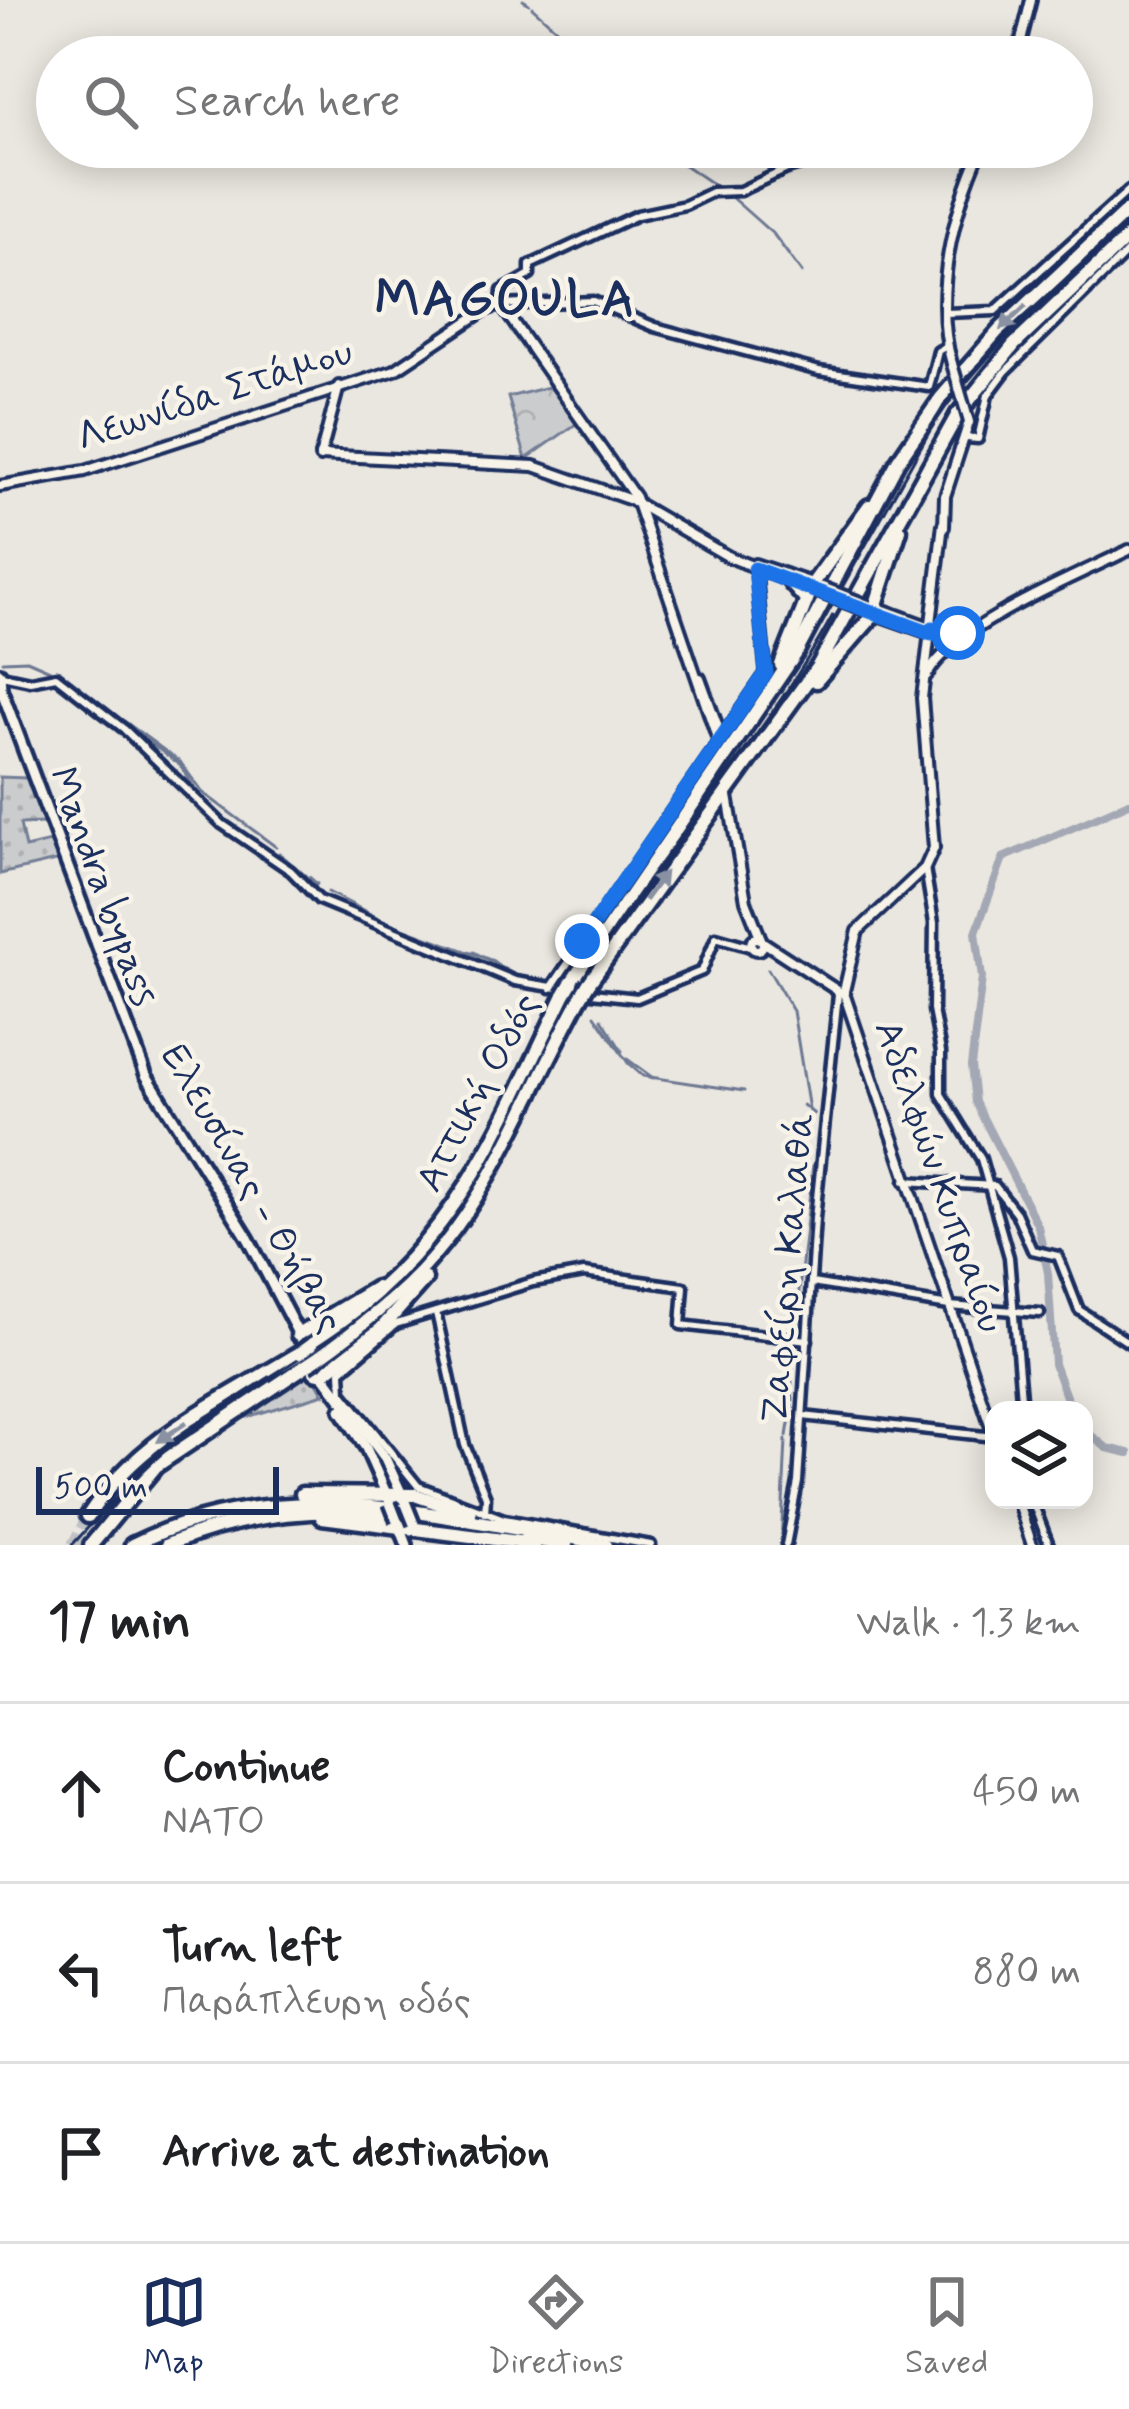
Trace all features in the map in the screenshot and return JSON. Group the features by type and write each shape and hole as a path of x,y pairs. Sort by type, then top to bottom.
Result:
{"highway":[{"name":"Αττική Οδός","path":"88,1516 146,1450 313,1359 427,1244 472,1182 559,988 817,619 888,481 930,413 986,344 1129,209"},
{"name":"Αττική Οδός","path":"91,1545 136,1486 178,1448 313,1359 402,1293 452,1238 500,1162 589,983 841,629 958,414 1000,360 1129,236"},
{"path":"796,697 876,607 923,474"},
{"path":"758,708 815,591 888,481"},
{"path":"791,583 815,591"},
{"path":"380,1478 392,1498"},
{"path":"132,1545 216,1513 318,1492 392,1498 535,1532"},
{"path":"216,1513 290,1502 350,1502 608,1545"},
{"path":"166,1545 273,1515 381,1514 566,1545"},
{"path":"273,1515 548,1545"}],"main road":[{"path":"1022,36 1030,0"},
{"path":"925,868 936,831 924,682 929,627 945,496 973,433 948,348 946,313 952,230 974,168"},
{"path":"501,305 638,503 713,731 713,751"},
{"name":"Λεωνίδα Στάμου","path":"0,486 98,466 405,365 478,314 501,305"},
{"path":"339,386 320,456 528,469 638,503 726,554 791,583"},
{"path":"924,682 934,662 980,628 1129,553"},
{"path":"726,554 815,591 929,627 958,633 980,628"},
{"path":"876,607 929,627 970,635"},
{"path":"693,667 722,734"},
{"path":"697,679 722,734"},
{"name":"Ελευσίνας - Θήβας","path":"1,680 146,1075 260,1258 380,1478"},
{"name":"Mandra bypass","path":"0,700 141,1077 313,1359"},
{"path":"728,796 757,943 777,951 842,995"},
{"name":"Αδελφών Κυπραίου","path":"925,868 862,925 842,995 985,1411"},
{"name":"Ελευσίνας - Θήβας","path":"313,1359 380,1450 392,1498"},
{"path":"392,1498 413,1530"},
{"path":"392,1498 413,1530"},
{"path":"1020,1509 1032,1545"},
{"path":"407,1545 413,1530"}],"street":[{"path":"790,168 740,191 712,193 610,225 543,257 520,284 502,291 501,305 599,302 655,327 818,370 928,388 936,356 948,348"},
{"path":"946,313 994,311 1129,190"},
{"path":"973,433 988,395 1006,370 1129,250"},
{"path":"520,284 526,301"},
{"path":"559,988 568,963 768,665 759,637 755,569"},
{"path":"1,680 56,676 124,729 222,824 291,871 320,900 515,981 637,998 702,971 716,937 757,943"},
{"path":"925,868 935,930 933,1010 941,1057 940,1094 981,1159 1010,1257 1021,1401"},
{"name":"Ζαφείρη Καλαθά","path":"786,1545 803,1416 811,1283 842,995"},
{"path":"905,1181 988,1184 1006,1199 1030,1247 1053,1252 1079,1310 1129,1343"},
{"path":"651,1545 485,1514 412,1482 340,1388 343,1366 390,1329 533,1282 584,1274 684,1287 681,1325 808,1340"},
{"path":"811,1283 949,1306 1040,1313"},
{"path":"436,1312 465,1445 486,1498 485,1514"},
{"path":"803,1416 985,1436"},
{"path":"1035,1509 1049,1545"}],"green space":[{"path":"553,386 579,422 526,459 508,397"},
{"path":"0,777 27,778 44,823 20,824 25,848 50,842 60,860 0,874"},
{"path":"309,1370 324,1394 220,1425 166,1467 220,1423"}],"waterway":[{"path":"523,0 529,4"},
{"path":"532,7 564,36"},
{"path":"689,168 720,189"},
{"path":"731,197 774,235 802,273"},
{"path":"3,661 27,660 50,670"},
{"path":"124,721 180,762 202,792 276,847"},
{"path":"123,723 179,764 196,790"},
{"path":"1068,1401 1054,1364 1048,1273 1038,1226 975,1102 971,1066 982,978 976,932 1003,858 1129,803"},
{"path":"279,853 316,885"},
{"path":"309,877 317,884"},
{"path":"328,892 386,922 493,961 509,974"},
{"path":"474,952 510,972"},
{"path":"768,969 793,1011 809,1110"},
{"path":"595,1015 628,1063 643,1076 744,1091"},
{"path":"602,1019 622,1051"},
{"path":"627,1059 653,1078"},
{"path":"803,1105 814,1114"},
{"path":"794,1336 813,1165"},
{"path":"792,1368 794,1343"},
{"path":"791,1372 793,1400"},
{"path":"787,1436 792,1405"},
{"path":"1093,1437 1107,1448 1129,1453"},
{"path":"781,1545 786,1440"}],"tunnel":[{"path":"718,740 727,789"},
{"path":"73,1545 88,1516"}],"railway":[{"path":"1065,280 1129,220"},
{"path":"821,625 946,402 1003,336 1076,270"},
{"path":"72,1545 180,1438 339,1332 392,1289 445,1232 491,1159 590,967 777,706 833,615"}],"district":[{"name":"MAGOULA","path":"506,301"}],"route":[{"path":"582,941 766,673 755,604 755,569 932,634 933,628 958,633"}]}
